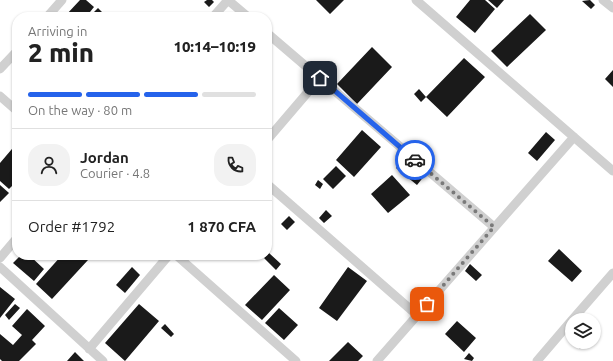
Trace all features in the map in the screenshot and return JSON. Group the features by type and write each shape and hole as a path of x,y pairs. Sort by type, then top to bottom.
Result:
{"street":[{"path":"51,12 62,0"},
{"path":"217,12 228,0 242,12"},
{"path":"416,0 613,171"},
{"path":"603,0 613,8"},
{"path":"272,37 494,227"},
{"path":"0,69 12,56"},
{"path":"272,134 320,78"},
{"path":"0,96 12,107"},
{"path":"377,361 574,137"},
{"path":"272,188 417,315"},
{"path":"0,258 12,244"},
{"path":"89,349 165,260"},
{"path":"182,260 296,361"},
{"path":"0,267 103,361"},
{"path":"578,313 613,273"},
{"path":"537,361 565,328"}],"building":[{"path":"80,0 86,0 94,7 90,12 69,12"},
{"path":"207,0 212,0 214,2 209,7 204,2"},
{"path":"316,0 344,0 330,14"},
{"path":"470,0 485,0 495,9 475,33 456,17"},
{"path":"488,0 504,0 497,8"},
{"path":"590,0 595,5 591,9 582,1"},
{"path":"98,8 102,12 94,12"},
{"path":"530,14 546,30 507,67 491,51"},
{"path":"372,47 392,67 357,104 337,84"},
{"path":"464,58 485,77 447,117 426,97"},
{"path":"613,70 613,87 605,79"},
{"path":"419,89 426,97 421,102 414,94"},
{"path":"362,130 381,147 354,177 336,160"},
{"path":"546,132 555,140 537,161 528,153"},
{"path":"12,149 12,186 9,189 0,181 0,163"},
{"path":"405,158 425,175 417,185 396,168"},
{"path":"336,166 346,176 333,189 323,179"},
{"path":"392,175 410,195 388,213 371,194"},
{"path":"318,180 323,184 320,189 315,185"},
{"path":"0,185 9,193 0,202"},
{"path":"326,210 332,216 324,223 319,218"},
{"path":"289,216 295,222 287,230 281,224"},
{"path":"559,249 582,271 572,282 548,261"},
{"path":"272,256 281,264 276,270 266,260 272,260"},
{"path":"16,260 34,260 44,269 34,281 13,263"},
{"path":"58,260 88,260 52,299 36,284"},
{"path":"470,264 482,275 476,281 465,271"},
{"path":"132,267 140,275 125,293 116,285"},
{"path":"348,267 367,281 337,321 319,308"},
{"path":"274,275 290,290 262,320 245,305"},
{"path":"0,287 15,299 0,318"},
{"path":"15,304 20,308 9,320 5,315"},
{"path":"139,304 159,321 125,361 105,343"},
{"path":"279,308 298,325 284,340 265,323"},
{"path":"27,309 45,326 32,340 36,344 19,361 2,361 0,359 0,334 13,345 22,335 12,326"},
{"path":"457,321 476,338 464,352 445,334"},
{"path":"165,324 174,334 171,337 161,328"},
{"path":"348,342 363,356 358,361 329,361"},
{"path":"75,352 84,361 67,361"},
{"path":"469,353 474,358 472,361 464,359"}],"way so far":[{"path":"415,160 494,227 427,304"}],"route":[{"path":"320,78 415,160"}]}
